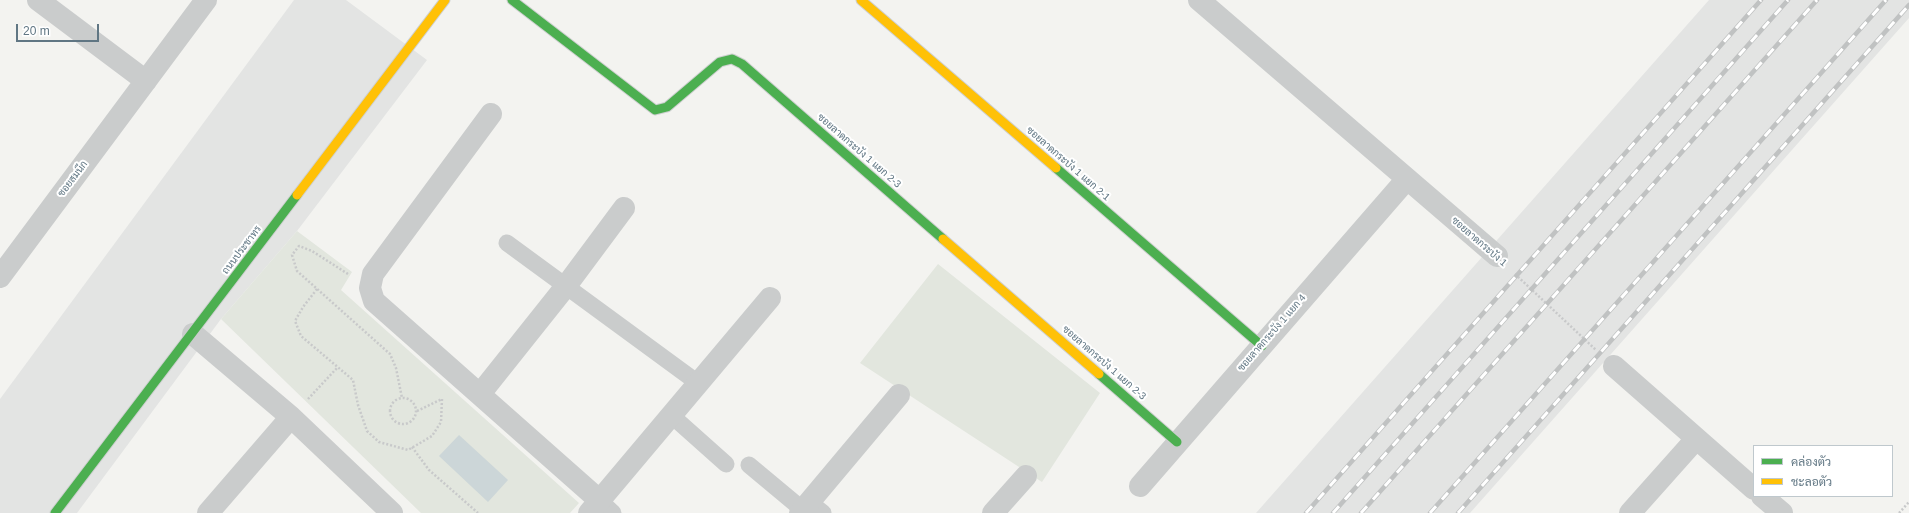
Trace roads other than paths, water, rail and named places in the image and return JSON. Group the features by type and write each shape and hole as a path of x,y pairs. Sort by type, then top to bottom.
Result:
{"street":[{"path":"38,0 146,81"},
{"name":"ซอยสมนึก","path":"0,276 206,0"},
{"name":"ถนนประชาทร","path":"55,513 193,334 445,0"},
{"name":"ซอยลาดกระบัง 1 แยก 2-3","path":"512,0 645,104 655,110 667,107 720,62 732,59 742,64 1178,442"},
{"name":"ซอยลาดกระบัง 1 แยก 2-1","path":"861,0 1262,346"},
{"name":"ซอยลาดกระบัง 1","path":"1199,0 1496,256"},
{"path":"491,114 373,274 370,288 374,301 480,394 600,509 671,415 770,298"},
{"name":"ซอยลาดกระบัง 1 แยก 4","path":"1140,486 1406,180"},
{"path":"480,394 566,286 624,208"},
{"path":"193,334 291,416 392,513"},
{"path":"1614,366 1753,488"},
{"path":"808,509 899,395"},
{"path":"208,513 291,416"},
{"path":"1630,513 1696,439"},
{"path":"993,513 1026,476"},
{"path":"1763,497 1782,513"}],"lane":[{"path":"506,243 698,383"},
{"path":"671,415 726,464"},
{"path":"749,465 808,509"}],"railway":[{"path":"1306,513 1761,0"},
{"path":"1333,513 1788,0"},
{"path":"1361,513 1817,0"},
{"path":"1430,513 1886,0"},
{"path":"1458,513 1909,5"}]}
